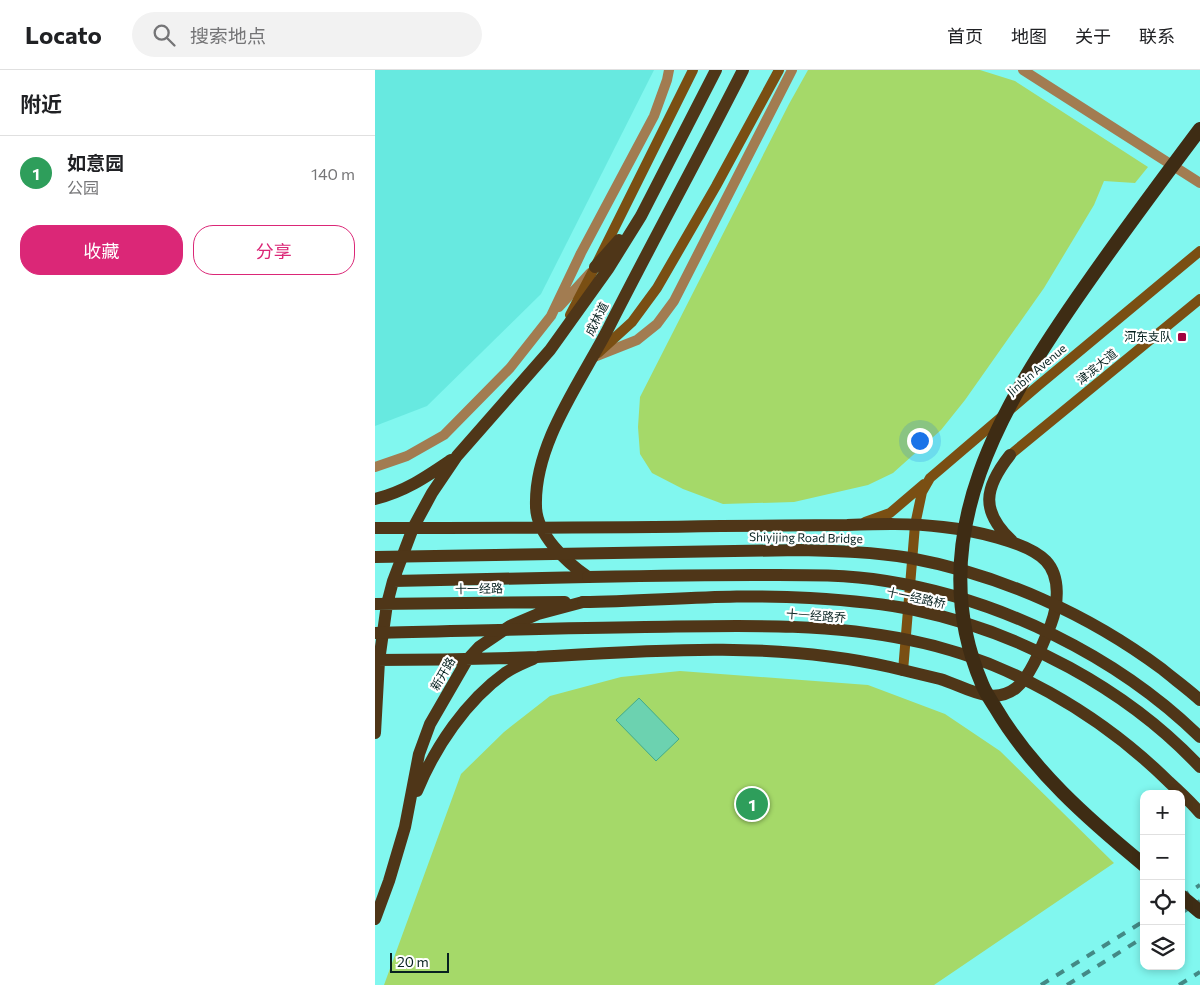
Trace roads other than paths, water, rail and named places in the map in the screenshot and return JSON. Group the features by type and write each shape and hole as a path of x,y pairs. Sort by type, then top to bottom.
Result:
{"highway":[{"path":"1140,861 1068,798 1043,773 1004,722 982,685 968,643 961,610 959,587 961,550 969,506 979,474 992,438 1017,390 1088,283 1138,212 1200,130"},
{"path":"1185,899 1200,912"}],"main road":[{"path":"550,350 595,267 693,70"},
{"name":"成林道","path":"457,456 550,350 608,269 641,216 716,70"},
{"name":"成林道","path":"588,577 570,565 554,547 543,529 536,508 537,482 542,458 553,429 593,357 743,70"},
{"path":"593,357 632,322 657,288 779,70"},
{"path":"595,267 641,216"},
{"name":"Jinbin Avenue","path":"915,525 922,492 930,478 1200,251"},
{"name":"津滨大道","path":"1009,455 1200,298"},
{"path":"1009,455 997,472 991,487 989,502 993,517 1000,529 1014,543"},
{"path":"375,499 417,484 457,456"},
{"path":"375,733 381,604 393,581 413,528 432,493 457,456"},
{"path":"849,525 889,513 915,493 930,478"},
{"path":"375,528 543,529 849,525 944,527 976,532 1014,543 1036,554 1048,562 1054,574 1057,590 1053,616 1043,643 1019,686 1008,694 996,696 978,694 942,680 867,662 819,656 721,649 467,660 377,660"},
{"path":"903,670 915,525"},
{"name":"Shiyijing Road Bridge","path":"375,557 800,550 857,552 909,558 959,569 1011,586 1092,623 1135,649 1200,700"},
{"name":"十一经路桥","path":"588,577 818,575 885,581 947,595 997,611 1043,629 1090,653 1157,699 1200,737"},
{"name":"十一经路","path":"393,581 588,577"},
{"name":"十一经路桥","path":"583,602 748,596 809,598 869,602 915,610 963,622 1026,646 1088,678 1152,723 1200,767"},
{"name":"十一经路","path":"381,604 583,602"},
{"name":"新开路","path":"405,827 419,754 430,724 467,660 479,647 509,626 538,614 583,602"},
{"name":"十一经路乔","path":"375,633 728,626 813,628 909,640 963,654 1026,681 1073,705 1114,732 1153,766 1200,814"},
{"path":"375,920 418,789 427,769 450,731 491,684 507,672 538,656"}],"street":[{"path":"551,316 581,252 653,116 669,70"},
{"path":"779,70 781,94"},
{"path":"593,357 637,340 657,324 674,301 792,70"},
{"path":"1023,70 1200,183"},
{"path":"375,467 407,456 444,434 510,368 551,316 595,267"}],"railway":[{"path":"1185,894 1200,885"},
{"path":"1185,910 1200,901"},
{"path":"1041,985 1140,923"},
{"path":"1067,985 1140,939"},
{"path":"1179,985 1200,972"}],"place":[{"name":"河东支队","path":"1182,337"},
{"name":"如意园","path":"752,804"}]}
